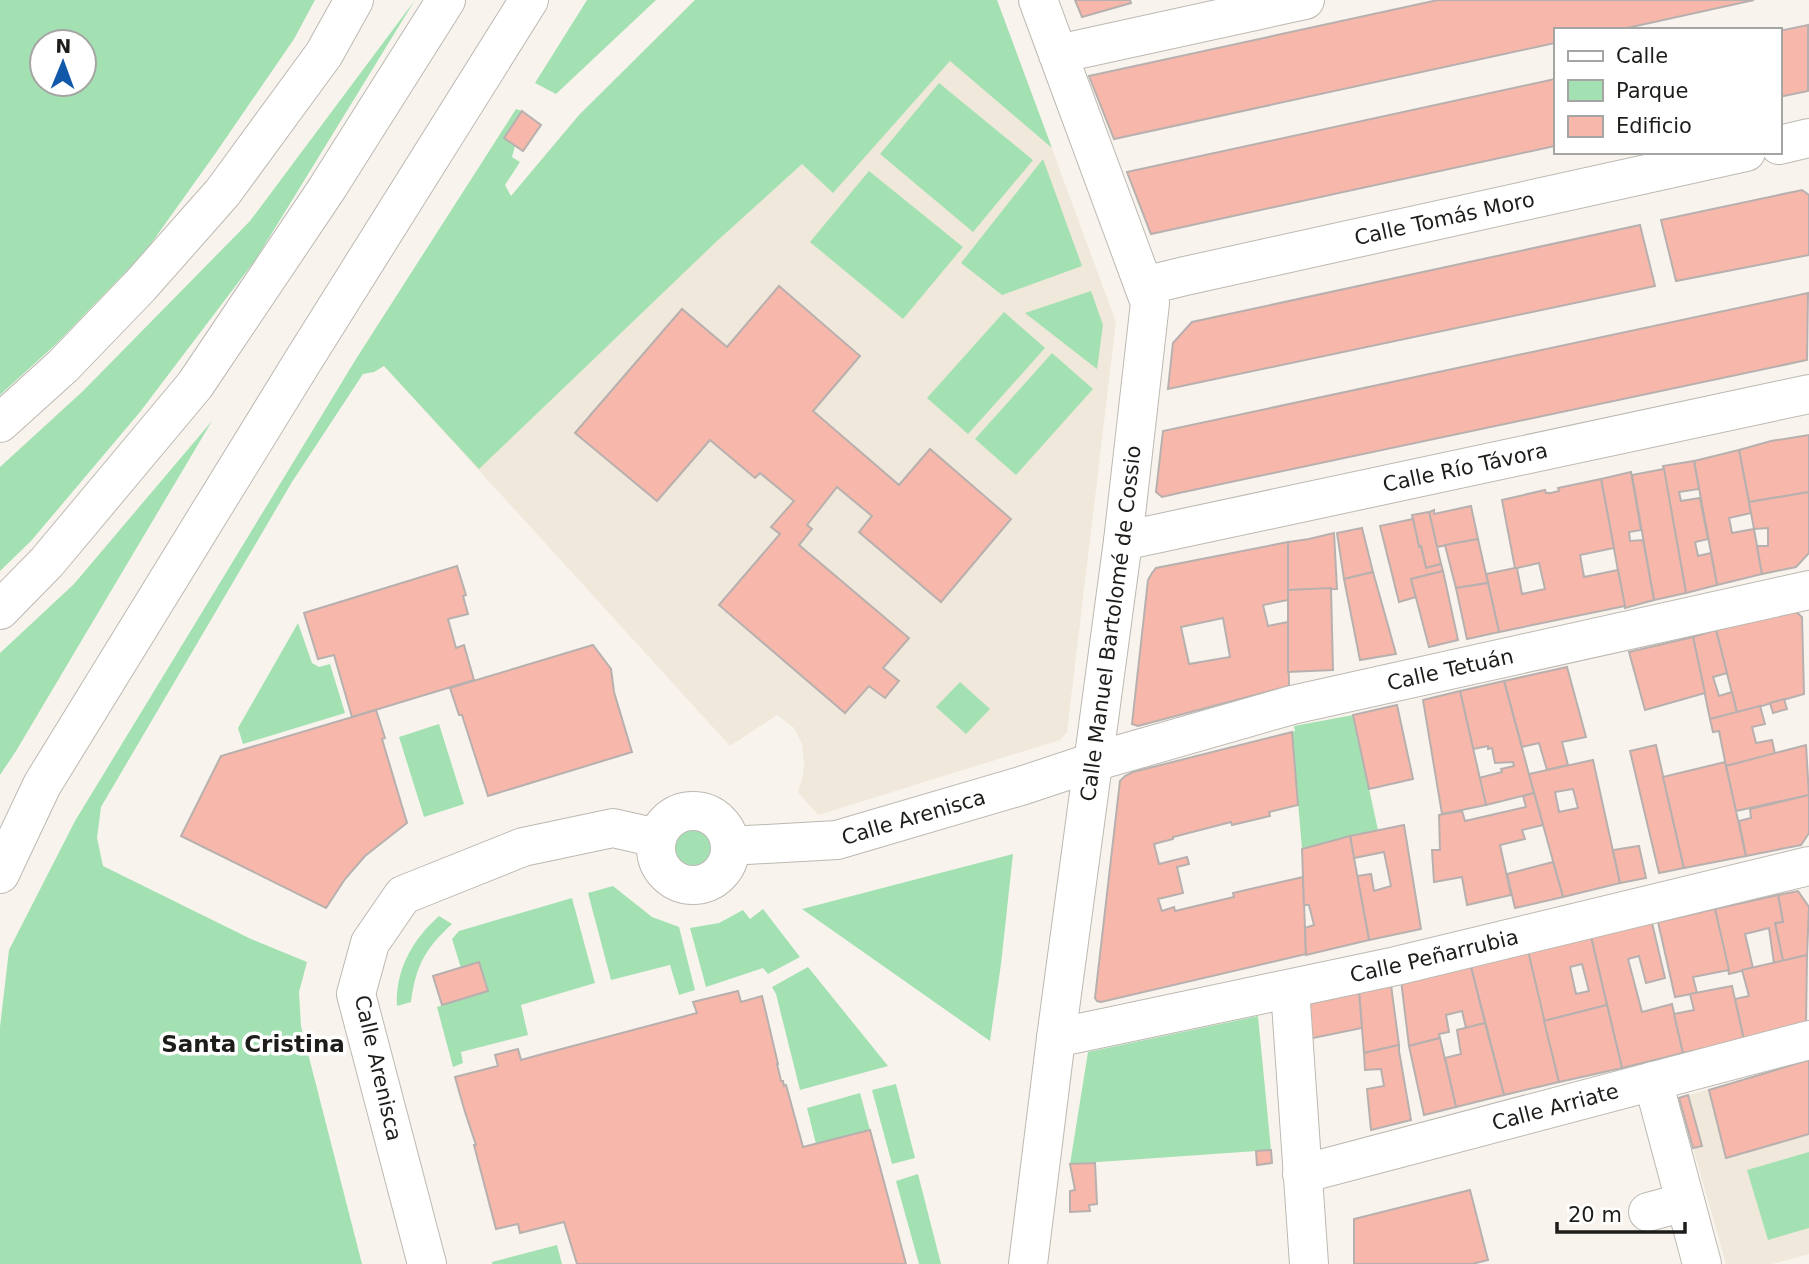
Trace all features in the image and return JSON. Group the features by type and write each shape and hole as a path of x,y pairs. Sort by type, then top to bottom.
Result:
{"main road":[{"path":"0,424 63,366 140,286 223,192 324,54 354,0"},
{"path":"0,610 47,562 195,385 326,190 446,0"},
{"path":"0,874 42,785 529,0"},
{"name":"Calle Manuel Bartolomé de Cossio","path":"1028,1264 1123,541 1150,303 1038,0"},
{"path":"1058,54 1305,0"},
{"path":"1781,145 1809,138"},
{"name":"Calle Tomás Moro","path":"1144,286 1737,154"},
{"name":"Calle Río Távora","path":"1123,541 1809,394"},
{"name":"Calle Tetuán","path":"1093,762 1292,705 1809,590"},
{"name":"Calle Arenisca","path":"730,846 837,840 1093,762"},
{"path":"697,811 712,816 723,826 730,846 730,854 724,868 716,878 704,884 690,886 667,875 658,862 655,847 659,832 668,819 697,811"},
{"name":"Calle Arenisca","path":"427,1264 356,994 370,943 403,895 523,846 613,828 657,838"},
{"name":"Calle Peñarrubia","path":"1056,1038 1396,966 1809,866"},
{"path":"1290,989 1309,1264"},
{"name":"Calle Arriate","path":"1302,1174 1809,1040"},
{"path":"1653,1081 1702,1264"},
{"path":"1648,1212 1685,1202"}],"shaded area":[{"path":"695,0 997,0 1116,322 1067,732 1060,740 818,815 798,792 804,762 802,744 794,728 777,715 730,746 384,366 511,196 579,115"},
{"path":"1809,1060 1809,1254 1772,1264 1726,1264 1679,1098"}],"green space":[{"path":"0,0 315,0 294,39 145,252 55,345 0,395"},
{"path":"415,0 256,259 140,412 31,541 0,571 0,467 83,391 250,221"},
{"path":"587,0 656,0 556,94 535,83"},
{"path":"695,0 997,0 1052,148 950,61 833,193 802,164 717,241 479,469 384,366 363,374 292,482 101,807 97,838 103,866 251,939 307,962 299,992 301,1026 362,1264 0,1264 0,1027 9,950 75,821 356,359 516,109 522,111 504,138 515,146 512,157 520,162 505,185 511,196 579,115"},
{"path":"939,83 1033,160 973,232 880,154"},
{"path":"1043,159 1082,266 1002,295 961,263"},
{"path":"869,171 963,247 903,319 810,242"},
{"path":"1091,291 1103,325 1097,369 1025,313"},
{"path":"1004,312 1045,348 968,434 927,398"},
{"path":"1052,353 1093,389 1016,475 975,439"},
{"path":"212,421 0,775 0,653 74,584"},
{"path":"298,623 312,663 319,667 330,664 345,713 243,744 238,728"},
{"path":"960,682 990,709 966,734 936,707"},
{"path":"1353,715 1378,830 1302,849 1292,732 1295,731 1294,726"},
{"path":"439,724 464,804 424,817 399,737"},
{"path":"693,823 710,830 717,847 710,864 693,871 676,864 669,847 676,830"},
{"path":"1013,854 990,1041 802,909"},
{"path":"613,886 652,917 679,927 695,990 679,995 670,965 611,980 588,893"},
{"path":"572,898 595,983 521,1005 528,1035 461,1052 463,1063 453,1067 437,1007 488,991 461,968 452,939 459,931"},
{"path":"763,909 800,957 768,974 763,968 706,987 690,928 719,923 743,910 750,919"},
{"path":"439,916 452,924 423,959 411,1002 397,1006 399,980 408,956 421,935"},
{"path":"808,967 888,1066 800,1090 772,987"},
{"path":"1258,1016 1271,1150 1070,1164 1088,1052"},
{"path":"896,1084 915,1158 892,1164 872,1090"},
{"path":"860,1093 870,1130 816,1144 807,1108"},
{"path":"1809,1152 1809,1228 1768,1240 1747,1170"},
{"path":"918,1174 941,1264 919,1264 896,1181"},
{"path":"557,1245 562,1264 492,1264 492,1262"}],"building":[{"path":"1075,0 1130,0 1131,3 1082,17"},
{"path":"1438,0 1754,0 1627,28 1554,28 1554,43 1114,139 1089,76"},
{"path":"1808,25 1808,91 1781,97 1781,31"},
{"path":"1554,79 1554,146 1151,234 1127,172"},
{"path":"522,111 541,125 523,151 504,138"},
{"path":"1802,190 1809,195 1809,255 1676,281 1661,220"},
{"path":"1640,225 1655,286 1168,389 1173,343 1192,322"},
{"path":"779,286 860,356 813,411 899,485 930,449 1011,519 941,602 859,532 872,516 837,487 807,525 812,529 799,545 909,638 883,668 899,681 885,698 869,686 845,713 719,605 780,534 771,527 794,501 760,473 755,478 710,440 657,501 575,433 682,309 727,347"},
{"path":"1808,293 1807,360 1162,497 1156,492 1163,431"},
{"path":"1809,435 1809,492 1749,502 1739,450"},
{"path":"1739,450 1751,513 1729,518 1732,533 1754,529 1762,574 1717,585 1694,461"},
{"path":"1694,461 1699,489 1679,492 1681,501 1700,498 1708,539 1695,542 1698,556 1711,553 1717,585 1686,593 1663,466"},
{"path":"1664,469 1686,593 1654,600 1632,475"},
{"path":"1631,472 1641,530 1629,532 1630,541 1643,540 1654,600 1625,608 1601,479"},
{"path":"1601,479 1614,548 1580,555 1584,577 1618,570 1625,606 1499,632 1486,574 1515,568 1502,500 1545,490 1546,493 1551,493 1559,491 1558,488","holes":["1539,563 1545,589 1522,594 1517,568"]},
{"path":"1809,492 1809,553 1796,567 1762,574 1757,546 1768,546 1768,528 1754,529 1749,502"},
{"path":"1471,506 1478,539 1437,547 1429,512 1434,510 1434,514"},
{"path":"1429,512 1441,564 1426,568 1412,515"},
{"path":"1413,519 1426,568 1441,564 1443,571 1411,579 1416,597 1399,602 1380,526"},
{"path":"1362,528 1373,572 1344,579 1337,533"},
{"path":"1334,533 1337,589 1288,590 1288,542"},
{"path":"1478,539 1488,583 1456,588 1445,545"},
{"path":"1288,542 1288,600 1263,605 1268,626 1288,622 1289,686 1138,726 1132,724 1148,580 1156,568","holes":["1223,618 1230,657 1189,664 1181,627"]},
{"path":"457,566 466,595 463,596 468,614 448,619 456,648 464,645 474,680 352,717 334,655 318,659 304,613"},
{"path":"1443,571 1458,640 1429,647 1411,579"},
{"path":"1373,572 1396,654 1360,660 1344,579"},
{"path":"1488,583 1499,632 1467,639 1456,588"},
{"path":"1331,588 1333,670 1288,672 1288,590"},
{"path":"1795,611 1802,617 1804,694 1737,713 1716,630"},
{"path":"1716,630 1727,673 1713,677 1719,696 1732,692 1737,713 1710,719 1693,637"},
{"path":"1693,637 1705,693 1645,710 1629,652"},
{"path":"593,645 611,669 614,692 632,752 488,796 462,715 459,715 450,688"},
{"path":"1567,667 1586,737 1562,742 1568,765 1547,770 1539,743 1522,747 1504,681"},
{"path":"1504,681 1534,793 1486,805 1479,778 1514,766 1513,762 1495,763 1492,748 1488,749 1488,746 1473,749 1460,691"},
{"path":"1460,691 1486,805 1442,814 1423,700"},
{"path":"1784,699 1787,709 1773,713 1770,703"},
{"path":"1397,705 1413,779 1369,789 1353,715"},
{"path":"1760,706 1765,724 1752,727 1756,743 1772,740 1775,754 1726,766 1719,731 1713,732 1710,719"},
{"path":"376,710 407,823 365,856 345,879 326,908 181,836 221,756"},
{"path":"1292,732 1298,805 1269,812 1270,816 1232,825 1231,822 1154,844 1159,864 1187,857 1189,864 1177,867 1183,893 1158,899 1162,911 1174,907 1175,911 1234,897 1233,893 1303,877 1306,954 1097,1001 1095,998 1120,781 1133,772"},
{"path":"1656,745 1684,868 1659,873 1630,751"},
{"path":"1806,745 1809,795 1736,811 1726,766"},
{"path":"1593,760 1620,883 1563,897 1529,774","holes":["1573,789 1578,808 1559,812 1555,792"]},
{"path":"1725,762 1746,856 1684,868 1663,777"},
{"path":"1534,793 1543,825 1522,830 1525,839 1500,845 1511,895 1467,905 1462,877 1434,882 1432,850 1440,850 1439,815 1462,811 1465,821 1526,807 1523,796"},
{"path":"1809,795 1809,833 1801,845 1746,856 1739,821 1751,818 1750,809"},
{"path":"1404,825 1421,929 1369,940 1357,876 1371,874 1374,891 1391,886 1384,852 1354,858 1350,836"},
{"path":"1350,836 1369,940 1306,955 1305,928 1314,925 1309,905 1304,905 1302,849"},
{"path":"1639,846 1646,878 1620,883 1613,850"},
{"path":"1553,862 1563,897 1515,908 1507,874"},
{"path":"1798,891 1809,907 1807,955 1783,961 1775,923 1783,922 1778,895"},
{"path":"1778,895 1783,922 1775,923 1783,961 1774,963 1769,928 1745,934 1753,968 1729,974 1715,909"},
{"path":"1715,909 1729,970 1693,977 1697,993 1675,997 1658,922"},
{"path":"1652,923 1665,978 1646,983 1639,956 1628,959 1642,1012 1672,1004 1683,1053 1622,1068 1591,937"},
{"path":"1591,937 1607,1005 1544,1021 1528,951","holes":["1582,964 1589,991 1576,994 1570,967"]},
{"path":"1528,951 1559,1082 1504,1095 1470,963"},
{"path":"1807,955 1806,1025 1744,1040 1735,999 1749,996 1742,970"},
{"path":"479,962 488,991 442,1005 433,976"},
{"path":"1470,963 1485,1023 1466,1028 1462,1011 1446,1015 1449,1032 1439,1034 1440,1038 1409,1046 1401,980"},
{"path":"1391,985 1399,1045 1364,1053 1359,992"},
{"path":"1732,986 1744,1040 1683,1053 1674,1014 1694,1010 1690,994"},
{"path":"738,991 741,1002 762,996 781,1081 786,1085 803,1147 870,1130 906,1264 577,1264 564,1222 520,1233 518,1224 496,1229 476,1145 455,1077 498,1066 495,1055 518,1049 521,1060 697,1013 693,1002"},
{"path":"1359,992 1362,1028 1308,1039 1310,1001"},
{"path":"1607,1005 1622,1068 1559,1082 1544,1021"},
{"path":"1485,1023 1504,1095 1456,1107 1445,1058 1461,1054 1457,1030"},
{"path":"1440,1038 1456,1107 1424,1115 1409,1046"},
{"path":"1399,1045 1411,1120 1371,1130 1367,1089 1384,1086 1381,1069 1365,1070 1364,1053"},
{"path":"1809,1060 1809,1134 1726,1158 1709,1090"},
{"path":"1688,1095 1702,1146 1693,1148 1679,1098"},
{"path":"1271,1150 1272,1163 1257,1165 1256,1151"},
{"path":"1095,1163 1097,1204 1089,1205 1090,1211 1070,1212 1070,1191 1075,1190 1070,1164"},
{"path":"1470,1190 1488,1260 1472,1264 1354,1264 1354,1219"}],"district":[{"name":"Santa Cristina","path":"253,1044"}]}
